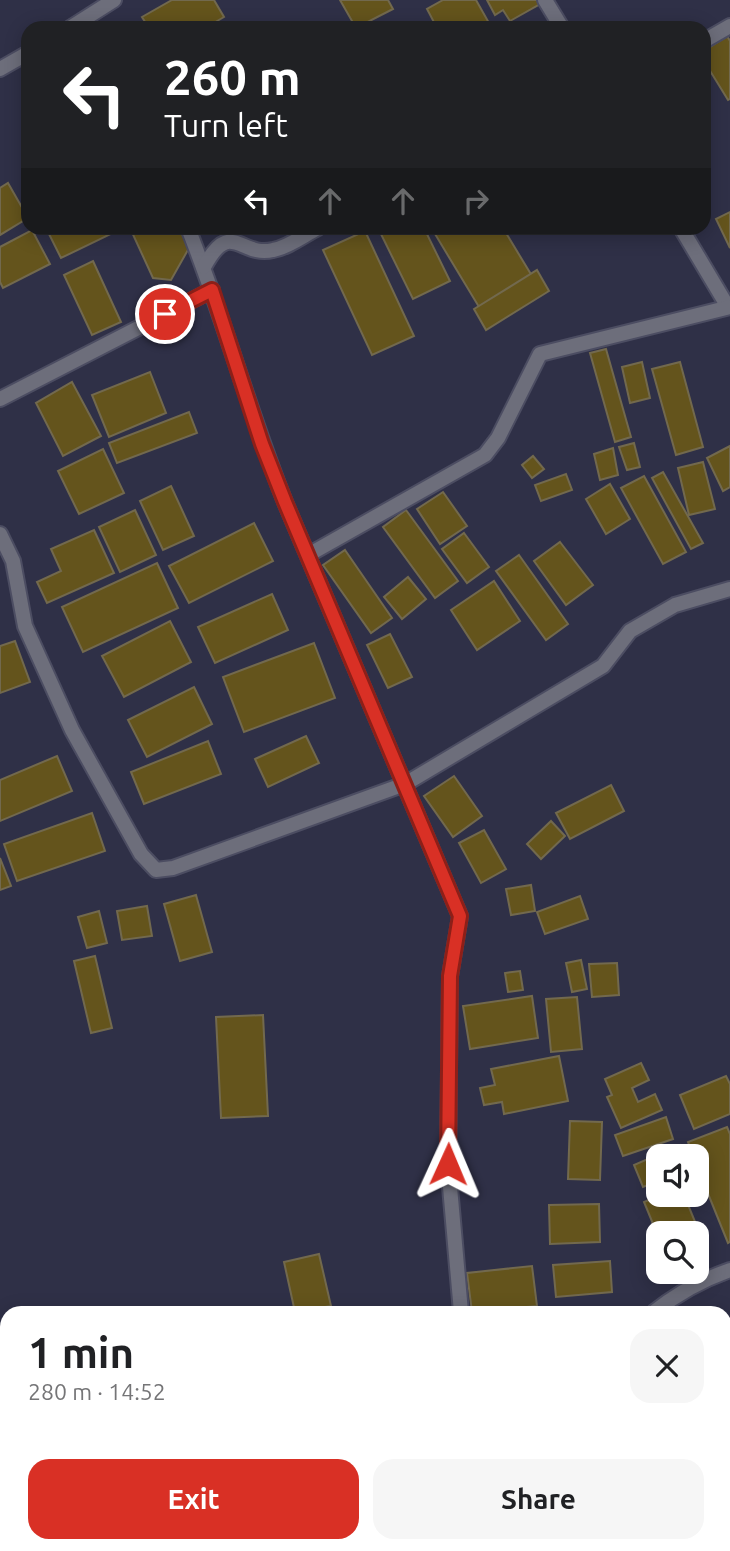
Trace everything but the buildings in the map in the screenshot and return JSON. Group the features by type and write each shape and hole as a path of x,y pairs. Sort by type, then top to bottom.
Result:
{"street":[{"path":"95,21 114,0"},
{"path":"545,0 558,21"},
{"path":"711,37 730,26"},
{"path":"0,69 21,56"},
{"path":"191,235 212,290 262,444 460,916 450,976 448,1164 460,1306"},
{"path":"204,267 212,253 223,243 231,241 262,252 286,246 306,235"},
{"path":"308,555 485,455 498,438 540,354 729,307 685,235"},
{"path":"0,399 212,290"},
{"path":"0,534 13,561 25,626 72,730 141,854 156,870 173,869 405,784 603,666 630,631 675,605 730,589"},
{"path":"663,1306 695,1284 730,1270"}],"route":[{"path":"165,314 212,290 262,444 460,916 450,976 452,1028 448,1164"}]}
